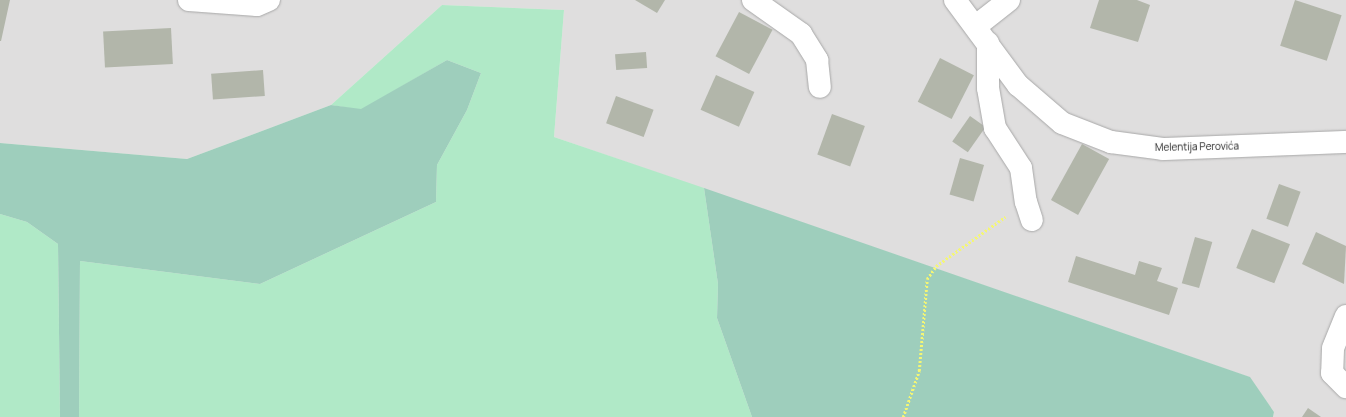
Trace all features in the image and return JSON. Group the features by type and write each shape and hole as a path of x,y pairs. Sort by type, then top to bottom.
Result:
{"street":[{"path":"189,0 257,5 269,0"},
{"path":"753,0 801,34 817,60 820,87"},
{"name":"Melentija Perovića","path":"955,0 1018,85 1062,123 1111,142 1163,149 1346,142"},
{"path":"1009,0 982,35 988,88 995,128 1020,168 1029,211"},
{"path":"1346,316 1333,349 1332,373 1346,387"}],"path":[{"path":"903,417 919,371 927,279 936,266 1029,211"}],"shaded area":[{"path":"0,0 1346,0 1346,417 1273,417 1274,412 1249,377 554,137 564,10 442,5 331,105 187,159 0,143"}],"green space":[{"path":"442,5 564,10 554,137 704,188 718,284 717,318 752,417 79,417 80,261 260,284 436,202 437,165 467,110 481,73 447,60 361,110 331,105"},
{"path":"447,60 481,73 467,110 437,165 436,202 260,284 80,261 79,417 60,417 58,244 27,222 0,214 0,143 187,159 331,105 361,109"},
{"path":"704,188 1250,377 1274,412 1273,417 752,417 717,318 718,284"},
{"path":"0,214 27,222 58,244 60,417 0,417"}],"building":[{"path":"0,0 10,0 1,41 0,41"},
{"path":"635,0 665,0 657,13"},
{"path":"1099,0 1137,0 1150,5 1138,42 1090,28"},
{"path":"1295,0 1342,15 1327,61 1280,46"},
{"path":"739,12 773,30 749,74 716,56"},
{"path":"171,28 173,64 105,68 103,32"},
{"path":"646,52 647,68 616,70 615,54"},
{"path":"940,58 974,75 952,119 918,102"},
{"path":"263,70 265,96 213,100 211,74"},
{"path":"716,75 754,92 739,127 701,110"},
{"path":"616,96 654,110 644,137 606,123"},
{"path":"832,114 865,126 850,166 817,154"},
{"path":"970,116 986,127 968,152 952,141"},
{"path":"1082,144 1109,159 1078,215 1051,200"},
{"path":"960,158 984,165 974,201 950,195"},
{"path":"1279,184 1301,192 1288,227 1266,219"},
{"path":"1252,229 1290,244 1274,283 1236,268"},
{"path":"1316,232 1346,246 1344,284 1302,264"},
{"path":"1195,237 1212,242 1199,288 1182,283"},
{"path":"1076,256 1135,275 1139,261 1162,268 1157,281 1178,288 1169,315 1068,282"},
{"path":"1308,408 1321,417 1302,417"}]}
